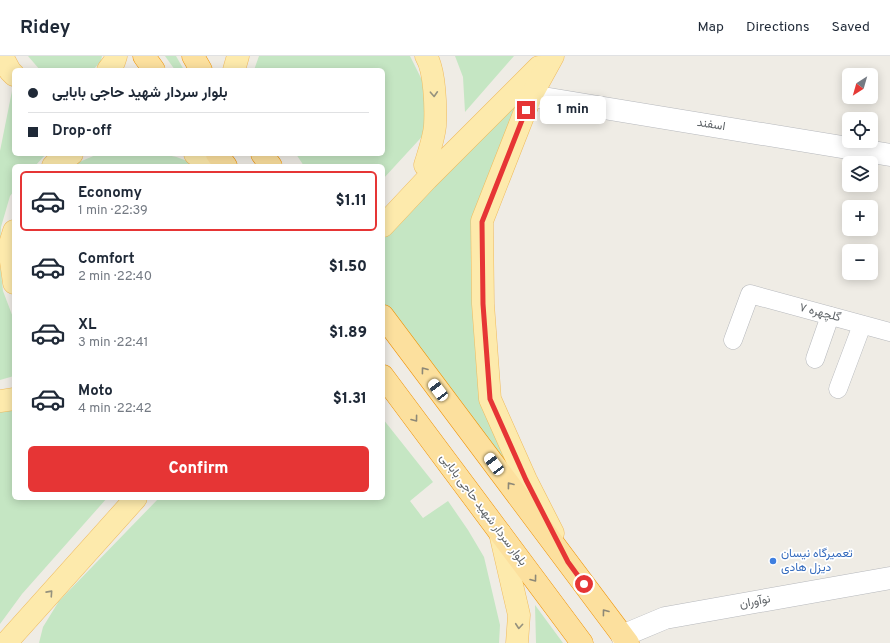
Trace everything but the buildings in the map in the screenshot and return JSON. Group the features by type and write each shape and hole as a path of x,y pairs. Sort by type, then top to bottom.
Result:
{"highway":[{"path":"144,56 153,68"},
{"path":"193,56 200,68"},
{"path":"385,319 625,639"},
{"name":"بلوار سردار شهید حاجی بابایی","path":"385,379 582,643"}],"main road":[{"path":"2,56 12,74"},
{"path":"110,68 116,56"},
{"path":"235,68 238,56"},
{"path":"425,165 435,127 434,89 426,56"},
{"path":"385,206 532,56"},
{"path":"552,56 532,96 482,222 483,304 490,399 526,480 568,562"},
{"path":"385,224 427,179 552,56"},
{"path":"55,164 59,160 68,156"},
{"path":"198,156 209,164"},
{"path":"12,237 9,247 12,268"},
{"path":"0,401 12,399"},
{"path":"6,643 134,500"},
{"path":"500,533 520,615 517,643"},
{"path":"25,643 35,610"}],"street":[{"name":"اسفند","path":"532,96 890,154"},
{"name":"گلچهره ۷","path":"733,340 750,294 890,332"},
{"path":"815,359 830,316"},
{"path":"838,389 862,325"},
{"name":"نوآوران","path":"625,639 665,618 890,578"}],"green space":[{"path":"28,56 102,56 101,61 95,68 38,68"},
{"path":"165,56 176,56 183,68 174,68"},
{"path":"259,56 410,56 422,80 429,129 385,177 385,164 303,164 297,156 385,156 385,68 255,68"},
{"path":"455,56 514,56 465,112 463,77"},
{"path":"530,73 483,209 472,295 482,376 562,542 385,315 385,227"},
{"path":"12,91 12,156 44,156 37,164 12,164 12,194 1,227 0,249 0,151"},
{"path":"93,156 170,156 185,160 192,164 75,164"},
{"path":"0,263 3,291 12,315 12,377 0,380"},
{"path":"12,404 12,500 105,500 22,594 0,624 0,406"},
{"path":"385,422 433,482 410,501 423,518 448,501 484,557 500,625 499,643 39,643 43,627 59,601 157,500 385,500"},
{"path":"535,605 563,643 536,643"}],"place":[{"name":"تعمیرگاه نیسان دیزل هادی","path":"773,561"}],"route":[{"path":"526,110 482,222 483,304 490,399 526,480 568,562 584,584"}]}
